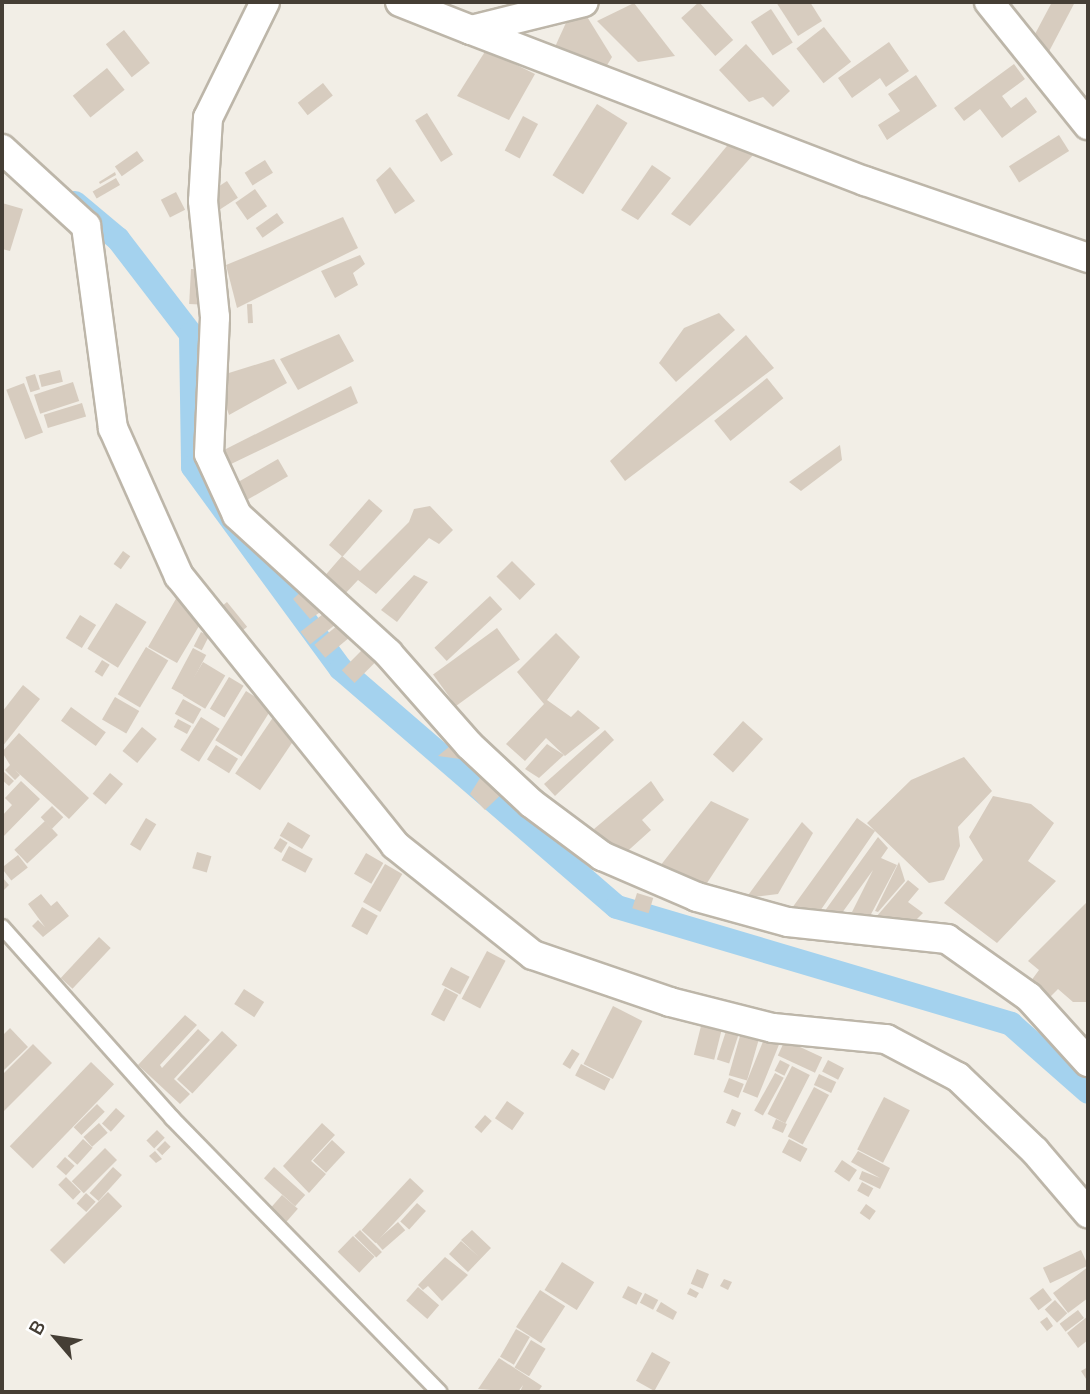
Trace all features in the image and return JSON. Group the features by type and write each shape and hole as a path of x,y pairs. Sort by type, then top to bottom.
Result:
{"street":[{"path":"265,2 208,118 204,187 215,317 209,454 237,516 388,653 469,745 531,803 602,856 697,897 788,922 947,939 1029,997 1088,1062"},
{"path":"400,2 865,181 1088,258"},
{"path":"471,30 583,2"},
{"path":"989,2 1088,125"},
{"path":"2,149 86,226 113,429 179,576 395,845 533,955 670,1002 773,1028 886,1039 958,1077 1035,1151 1088,1213"}],"lane":[{"path":"2,927 172,1118 439,1392"}],"building":[{"path":"699,2 733,40 715,56 681,18"},
{"path":"776,2 810,2 822,21 798,36"},
{"path":"1052,2 1075,2 1044,61 1026,51"},
{"path":"634,3 675,56 638,62 597,21"},
{"path":"771,9 793,43 773,56 751,22"},
{"path":"570,14 586,15 612,57 603,72 554,49"},
{"path":"824,27 851,62 824,83 796,49"},
{"path":"124,30 150,63 132,77 106,44"},
{"path":"889,42 909,71 886,87 880,78 852,98 838,78"},
{"path":"746,44 790,91 773,107 763,97 749,102 719,70"},
{"path":"486,50 535,74 509,120 457,96"},
{"path":"1014,64 1025,79 1002,96 1011,108 1026,97 1037,112 1002,138 980,109 964,121 954,108"},
{"path":"107,68 125,90 90,117 73,96"},
{"path":"916,75 937,106 887,140 878,125 900,111 888,94"},
{"path":"323,83 333,96 308,115 298,103"},
{"path":"597,104 628,123 583,194 552,175"},
{"path":"427,113 453,155 441,162 415,120"},
{"path":"523,116 538,124 520,158 505,150"},
{"path":"1059,135 1069,151 1019,182 1009,166"},
{"path":"731,141 753,155 690,226 671,214"},
{"path":"137,151 144,161 122,176 115,166"},
{"path":"265,160 273,173 253,185 245,173"},
{"path":"652,165 671,178 638,220 621,210"},
{"path":"390,167 415,201 395,214 376,180"},
{"path":"115,172 116,175 100,184 99,182"},
{"path":"116,178 120,185 97,198 93,192"},
{"path":"227,181 238,198 215,212 204,196"},
{"path":"255,189 267,206 247,220 235,203"},
{"path":"176,192 185,210 170,218 161,200"},
{"path":"2,203 23,209 10,251 2,249"},
{"path":"277,213 284,223 263,238 256,228"},
{"path":"343,217 358,248 237,308 226,265"},
{"path":"360,255 365,264 353,273 358,285 335,298 321,271"},
{"path":"191,269 212,270 210,305 189,304"},
{"path":"247,304 252,304 253,323 248,323"},
{"path":"719,313 735,330 676,382 659,363 684,328"},
{"path":"339,334 354,361 298,390 280,359"},
{"path":"746,335 774,368 625,481 610,461"},
{"path":"274,359 287,383 229,415 216,377"},
{"path":"60,370 63,382 42,387 39,375"},
{"path":"35,374 40,389 30,392 25,377"},
{"path":"767,378 783,398 731,441 714,421"},
{"path":"73,382 79,401 40,414 34,395"},
{"path":"24,383 43,432 25,439 6,390"},
{"path":"351,386 358,403 229,465 222,451"},
{"path":"82,403 86,416 48,428 44,415"},
{"path":"840,445 842,460 801,491 789,482"},
{"path":"278,459 288,476 248,499 238,482"},
{"path":"369,499 383,511 343,557 329,545"},
{"path":"430,506 453,530 439,544 429,538 376,594 358,580 342,597 322,579 342,556 360,571 409,522 414,509"},
{"path":"123,551 130,556 121,569 114,564"},
{"path":"512,561 535,584 520,600 496,577"},
{"path":"414,575 428,582 397,622 381,610"},
{"path":"308,585 331,605 310,619 293,599"},
{"path":"490,596 502,609 447,661 434,648"},
{"path":"177,597 191,604 186,611 202,621 177,663 148,647"},
{"path":"227,602 247,627 232,639 212,614"},
{"path":"116,603 147,622 118,668 87,649"},
{"path":"332,607 342,620 310,644 300,632"},
{"path":"80,615 96,625 82,648 66,638"},
{"path":"345,619 356,632 325,658 314,645"},
{"path":"497,628 520,660 456,706 433,674"},
{"path":"201,632 209,636 202,650 194,646"},
{"path":"556,633 580,657 547,700 571,717 578,710 600,728 565,756 546,738 525,761 506,744 544,704 517,672"},
{"path":"368,644 381,657 355,683 342,670"},
{"path":"146,647 168,660 140,708 118,694"},
{"path":"193,648 206,655 185,696 171,689"},
{"path":"102,660 110,665 102,677 95,672"},
{"path":"203,662 225,675 205,709 183,695"},
{"path":"229,677 244,686 225,717 210,709"},
{"path":"23,685 40,699 2,747 2,712"},
{"path":"246,691 272,707 242,757 215,740"},
{"path":"115,697 139,711 126,734 102,720"},
{"path":"183,699 201,709 193,724 175,714"},
{"path":"71,707 106,732 96,746 61,721"},
{"path":"276,713 301,730 260,790 235,774"},
{"path":"201,717 220,729 199,762 180,750"},
{"path":"178,719 191,726 187,734 174,727"},
{"path":"743,721 763,739 733,773 713,754"},
{"path":"142,727 157,739 137,763 122,751"},
{"path":"605,730 614,740 555,796 544,784"},
{"path":"19,733 89,798 69,819 15,770 20,775 15,780 5,770 10,765 2,752"},
{"path":"456,741 482,762 438,756"},
{"path":"547,744 564,755 539,778 525,769"},
{"path":"216,745 238,759 229,773 207,759"},
{"path":"964,757 992,791 958,827 960,846 944,880 929,883 867,823 911,780"},
{"path":"487,767 508,788 485,810 470,794"},
{"path":"3,771 14,781 9,786 2,780"},
{"path":"110,773 123,784 106,805 93,794"},
{"path":"21,781 40,799 2,838 2,816 12,805 5,798"},
{"path":"651,781 664,800 642,820 651,830 621,857 594,829"},
{"path":"993,796 1031,804 1054,823 1028,861 1056,881 997,943 944,903 983,860 969,837"},
{"path":"711,801 749,819 707,883 653,875"},
{"path":"52,806 63,817 52,829 41,817"},
{"path":"146,818 156,824 140,851 130,845"},
{"path":"857,818 875,831 807,930 787,915"},
{"path":"45,821 58,835 27,864 14,850"},
{"path":"288,822 310,835 302,849 280,836"},
{"path":"802,822 813,833 778,894 746,898"},
{"path":"878,837 888,848 881,858 897,865 869,918 852,912 873,870 834,924 819,919"},
{"path":"280,838 288,843 281,853 274,848"},
{"path":"289,846 313,859 305,873 281,860"},
{"path":"197,852 211,856 207,872 192,868"},
{"path":"366,853 383,863 371,884 354,874"},
{"path":"18,855 28,868 11,881 2,868"},
{"path":"899,862 905,881 878,912 875,911"},
{"path":"385,864 402,874 380,912 363,902"},
{"path":"2,877 9,885 2,892"},
{"path":"908,880 919,889 908,902 923,913 905,931 870,924"},
{"path":"637,893 653,898 649,913 632,908"},
{"path":"41,894 51,906 57,901 69,916 43,937 32,926 38,920 45,927 28,904"},
{"path":"1086,903 1088,1002 1073,1002 1058,989 1048,999 1028,985 1039,970 1028,961"},
{"path":"362,907 378,916 367,935 351,926"},
{"path":"99,937 111,948 73,989 61,978"},
{"path":"487,951 506,961 480,1009 462,999"},
{"path":"451,967 470,977 460,995 442,985"},
{"path":"445,988 458,995 444,1022 431,1014"},
{"path":"244,989 264,1002 254,1017 234,1004"},
{"path":"613,1006 642,1021 613,1079 583,1064"},
{"path":"704,1014 724,1019 714,1060 694,1055"},
{"path":"185,1015 197,1025 160,1065 162,1068 198,1029 210,1040 174,1079 190,1094 180,1104 138,1065"},
{"path":"10,1028 28,1047 2,1072 2,1036"},
{"path":"727,1028 739,1032 729,1063 717,1059"},
{"path":"742,1029 760,1034 747,1080 729,1075"},
{"path":"222,1031 237,1045 192,1094 177,1079"},
{"path":"764,1039 779,1045 757,1098 743,1092"},
{"path":"785,1040 822,1057 815,1073 778,1055"},
{"path":"33,1044 52,1063 2,1113 2,1075"},
{"path":"572,1049 580,1054 570,1069 562,1064"},
{"path":"780,1060 790,1065 784,1076 775,1071"},
{"path":"828,1060 844,1068 838,1080 822,1072"},
{"path":"91,1062 114,1084 33,1168 10,1146"},
{"path":"581,1064 610,1079 605,1091 575,1076"},
{"path":"792,1066 810,1075 785,1123 767,1114"},
{"path":"775,1073 784,1078 763,1115 754,1111"},
{"path":"819,1074 836,1082 831,1093 814,1085"},
{"path":"729,1078 744,1084 738,1098 723,1092"},
{"path":"814,1087 829,1095 803,1144 788,1136"},
{"path":"884,1097 910,1110 883,1163 857,1150"},
{"path":"507,1101 524,1113 512,1130 495,1118"},
{"path":"97,1104 105,1112 81,1135 74,1127"},
{"path":"116,1108 125,1116 111,1132 102,1124"},
{"path":"732,1109 741,1113 735,1127 726,1123"},
{"path":"485,1115 492,1121 481,1133 475,1127"},
{"path":"776,1119 787,1124 783,1133 772,1128"},
{"path":"99,1123 108,1133 92,1147 83,1137"},
{"path":"322,1123 335,1135 311,1161 326,1174 309,1193 283,1166"},
{"path":"157,1130 165,1138 154,1148 146,1141"},
{"path":"83,1139 93,1148 77,1165 68,1156"},
{"path":"789,1139 808,1149 800,1162 782,1152"},
{"path":"332,1140 345,1152 326,1173 313,1160"},
{"path":"165,1141 171,1147 162,1155 157,1149"},
{"path":"105,1148 117,1160 84,1193 72,1181"},
{"path":"155,1151 162,1159 156,1163 149,1156"},
{"path":"858,1151 890,1168 880,1189 859,1179 862,1171 880,1178 851,1162"},
{"path":"65,1157 75,1166 66,1175 56,1167"},
{"path":"842,1160 857,1170 849,1182 834,1172"},
{"path":"113,1167 122,1175 98,1201 90,1193"},
{"path":"274,1167 305,1195 295,1206 264,1178"},
{"path":"66,1177 81,1192 73,1200 58,1185"},
{"path":"410,1178 424,1191 375,1243 362,1230"},
{"path":"862,1182 873,1188 869,1197 857,1191"},
{"path":"108,1192 122,1206 64,1264 50,1250"},
{"path":"86,1193 96,1202 86,1212 77,1203"},
{"path":"282,1195 298,1209 287,1222 271,1208"},
{"path":"417,1203 426,1211 409,1230 400,1222"},
{"path":"866,1204 876,1211 870,1220 860,1213"},
{"path":"398,1222 405,1230 383,1250 375,1242"},
{"path":"360,1230 382,1252 376,1258 354,1236"},
{"path":"472,1230 491,1248 468,1272 449,1254 461,1241 478,1256 461,1240"},
{"path":"353,1236 375,1257 359,1273 338,1252"},
{"path":"1081,1250 1088,1265 1050,1283 1043,1268"},
{"path":"445,1257 468,1275 442,1301 428,1286 423,1290 418,1285"},
{"path":"562,1262 594,1282 577,1310 545,1290"},
{"path":"1088,1267 1088,1298 1068,1313 1053,1293"},
{"path":"697,1269 709,1274 703,1289 691,1284"},
{"path":"724,1279 732,1282 728,1290 720,1286"},
{"path":"628,1286 642,1293 636,1305 622,1298"},
{"path":"418,1287 439,1305 427,1319 406,1301"},
{"path":"690,1288 699,1293 696,1298 687,1294"},
{"path":"1043,1288 1052,1300 1038,1310 1029,1298"},
{"path":"540,1290 565,1306 541,1343 516,1327"},
{"path":"645,1293 658,1300 653,1310 640,1303"},
{"path":"1055,1300 1067,1313 1057,1323 1045,1310"},
{"path":"661,1302 677,1312 673,1320 656,1311"},
{"path":"1078,1310 1084,1318 1066,1332 1060,1324"},
{"path":"1088,1316 1088,1340 1078,1348 1067,1333"},
{"path":"1047,1317 1053,1326 1047,1331 1040,1322"},
{"path":"516,1329 530,1337 514,1365 500,1357"},
{"path":"531,1340 546,1349 529,1376 515,1367"},
{"path":"652,1352 670,1362 654,1391 636,1381"},
{"path":"499,1358 542,1386 538,1392 520,1392 523,1385 518,1392 478,1389"},
{"path":"1088,1367 1088,1382 1081,1371"}],"waterway":[{"path":"75,203 118,239 191,334 193,467 341,669 617,907 1011,1024 1088,1092"}]}
